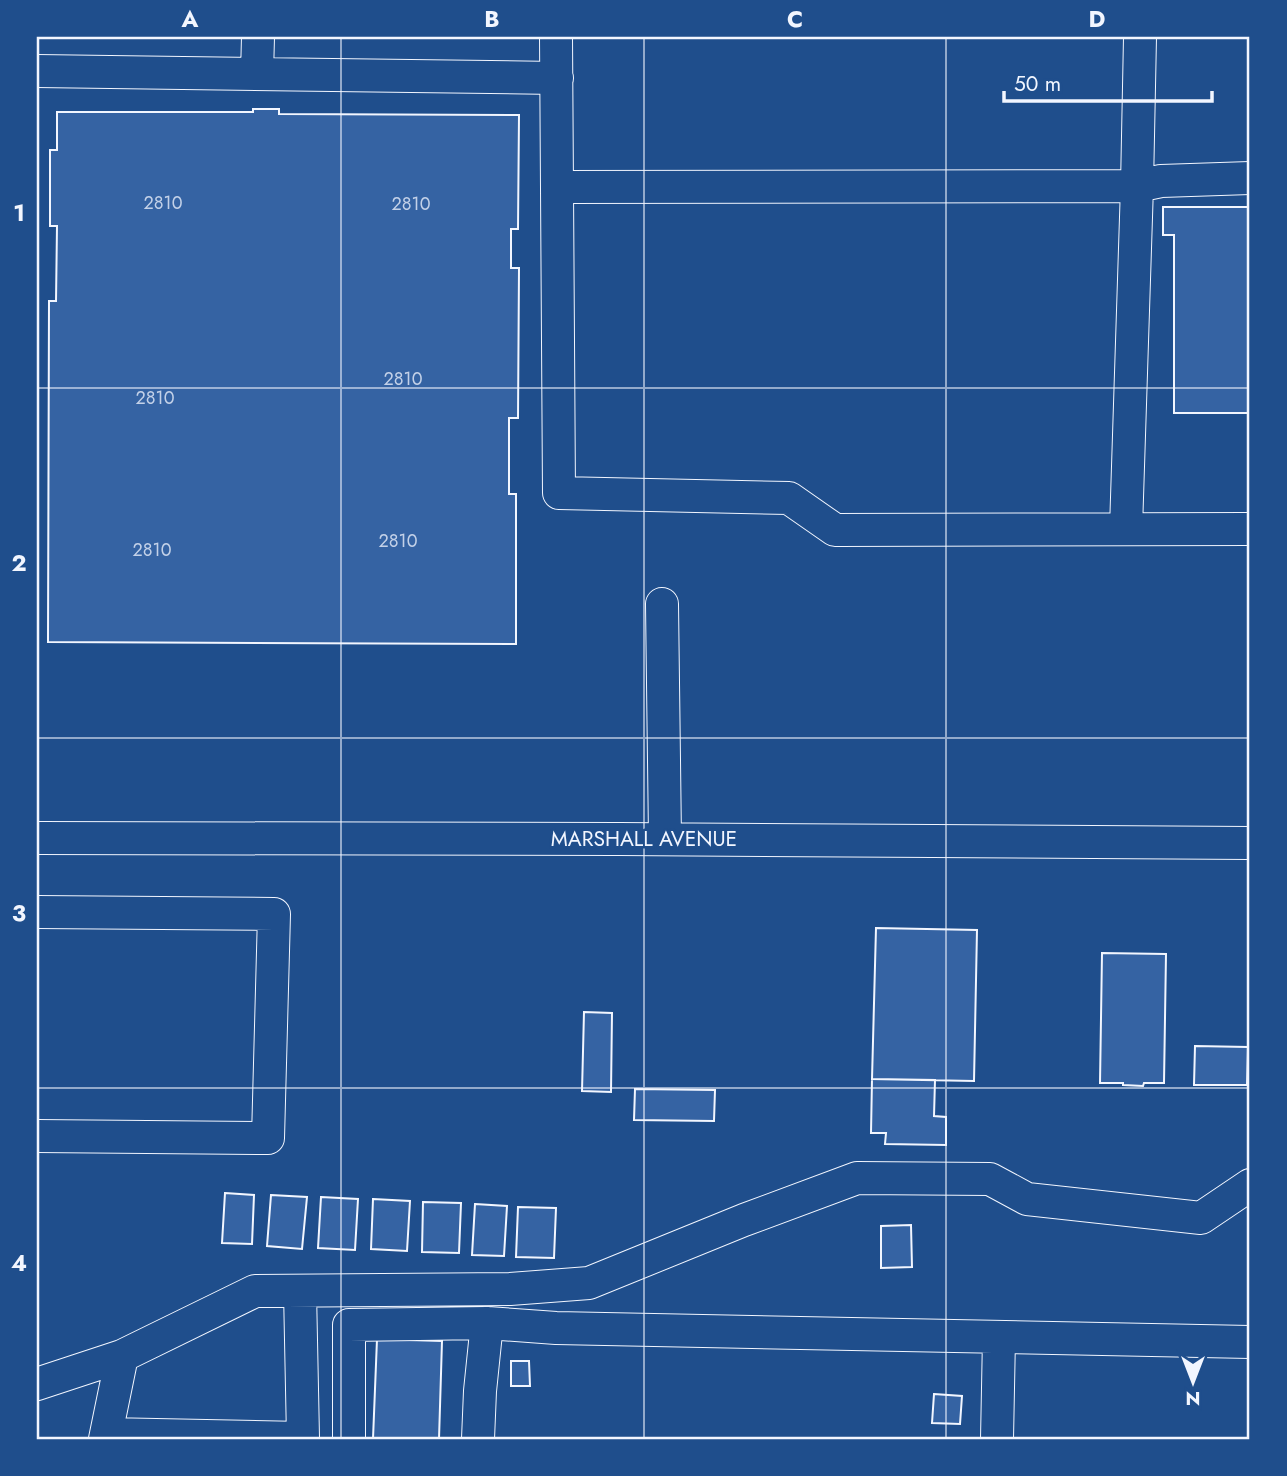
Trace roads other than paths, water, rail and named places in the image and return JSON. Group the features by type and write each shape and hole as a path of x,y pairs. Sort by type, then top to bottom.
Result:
{"street":[{"path":"257,74 258,37"},
{"path":"556,37 559,494 789,498 835,530 1250,529"},
{"path":"1126,528 1140,37"},
{"path":"37,71 556,78"},
{"path":"557,187 1137,186 1161,181 1250,178"},
{"path":"662,604 665,839"},
{"name":"MARSHALL AVENUE","path":"37,838 1250,843"},
{"path":"37,912 274,914 268,1138 37,1136"},
{"path":"37,1384 122,1356 255,1291 510,1289 589,1283 744,1220 857,1178 990,1179 1027,1199 1201,1218 1250,1185"},
{"path":"122,1356 106,1437 303,1438 300,1291"},
{"path":"478,1439 487,1323"},
{"path":"349,1439 349,1325 487,1323 556,1328 1250,1342"},
{"path":"997,1439 999,1337"}]}
